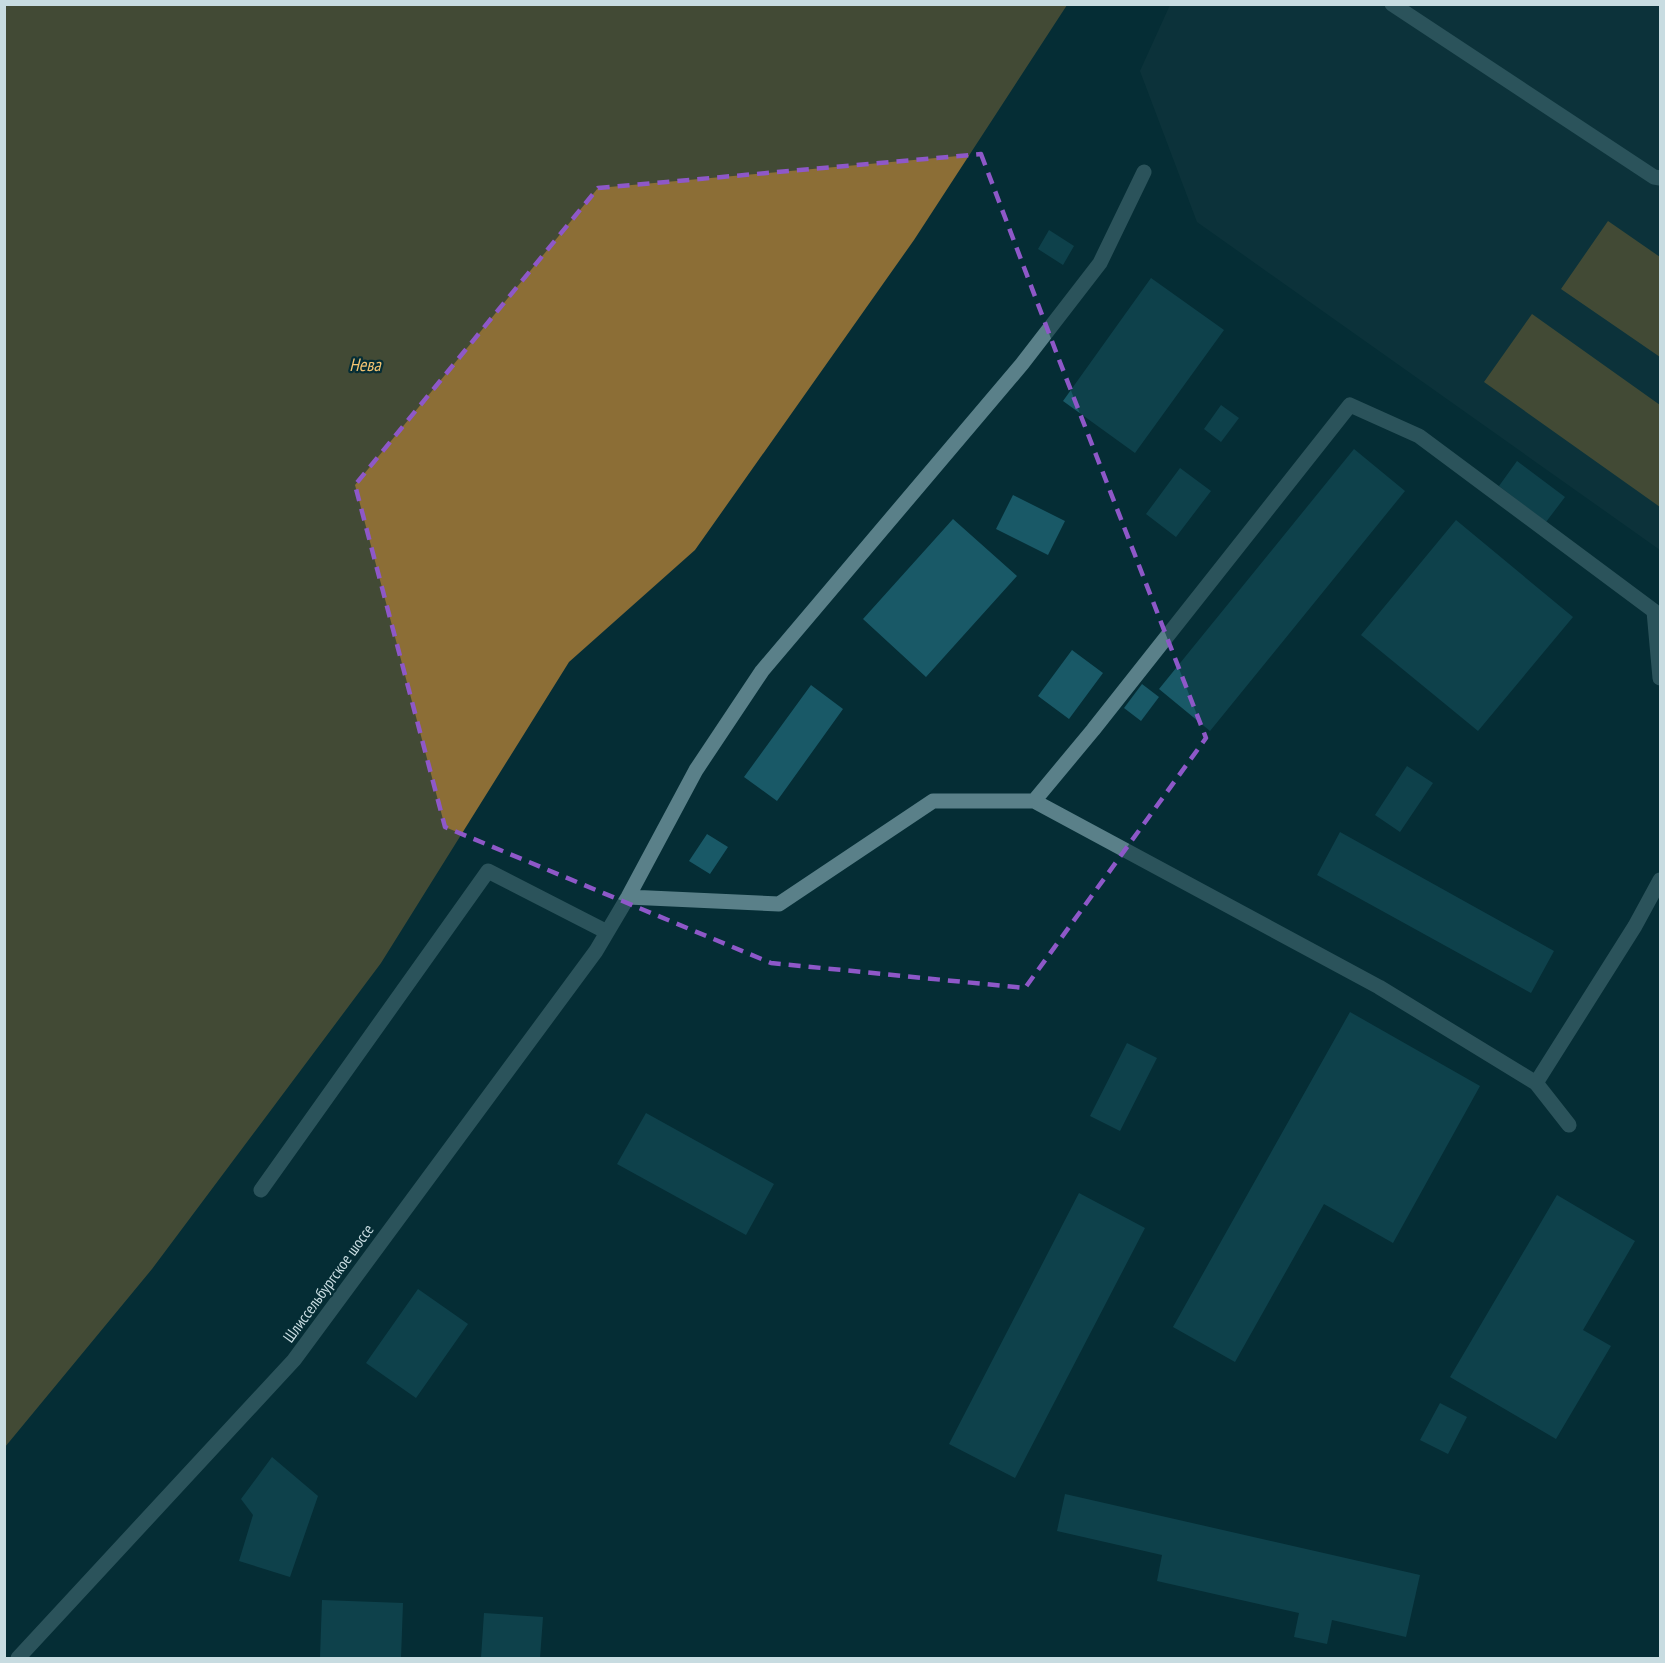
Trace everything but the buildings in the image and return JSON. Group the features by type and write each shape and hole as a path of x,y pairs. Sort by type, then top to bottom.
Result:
{"street":[{"path":"1392,4 1654,177 1660,178"},
{"name":"Шлиссельбургское шоссе","path":"18,1659 294,1360 596,951 628,897 696,770 762,671 1022,364 1100,263 1144,172"},
{"path":"1034,801 1093,730 1350,405 1419,436 1654,611 1660,678"},
{"path":"628,897 779,904 933,801 1034,801 1378,987 1536,1083 1569,1125"},
{"path":"261,1190 488,871 607,932"},
{"path":"1536,1083 1635,926 1660,880"}],"highlighted area":[{"path":"981,154 1206,738 1025,988 771,963 445,827 355,485 598,188"}],"shaded area":[{"path":"1170,5 1660,5 1660,550 1197,222 1140,71"}],"water":[{"name":"Нева","path":"5,4 1067,5 914,240 695,550 569,662 381,963 152,1269 5,1447"},
{"path":"1608,221 1660,257 1660,357 1561,289"},
{"path":"1532,314 1660,405 1660,507 1484,382"}]}
